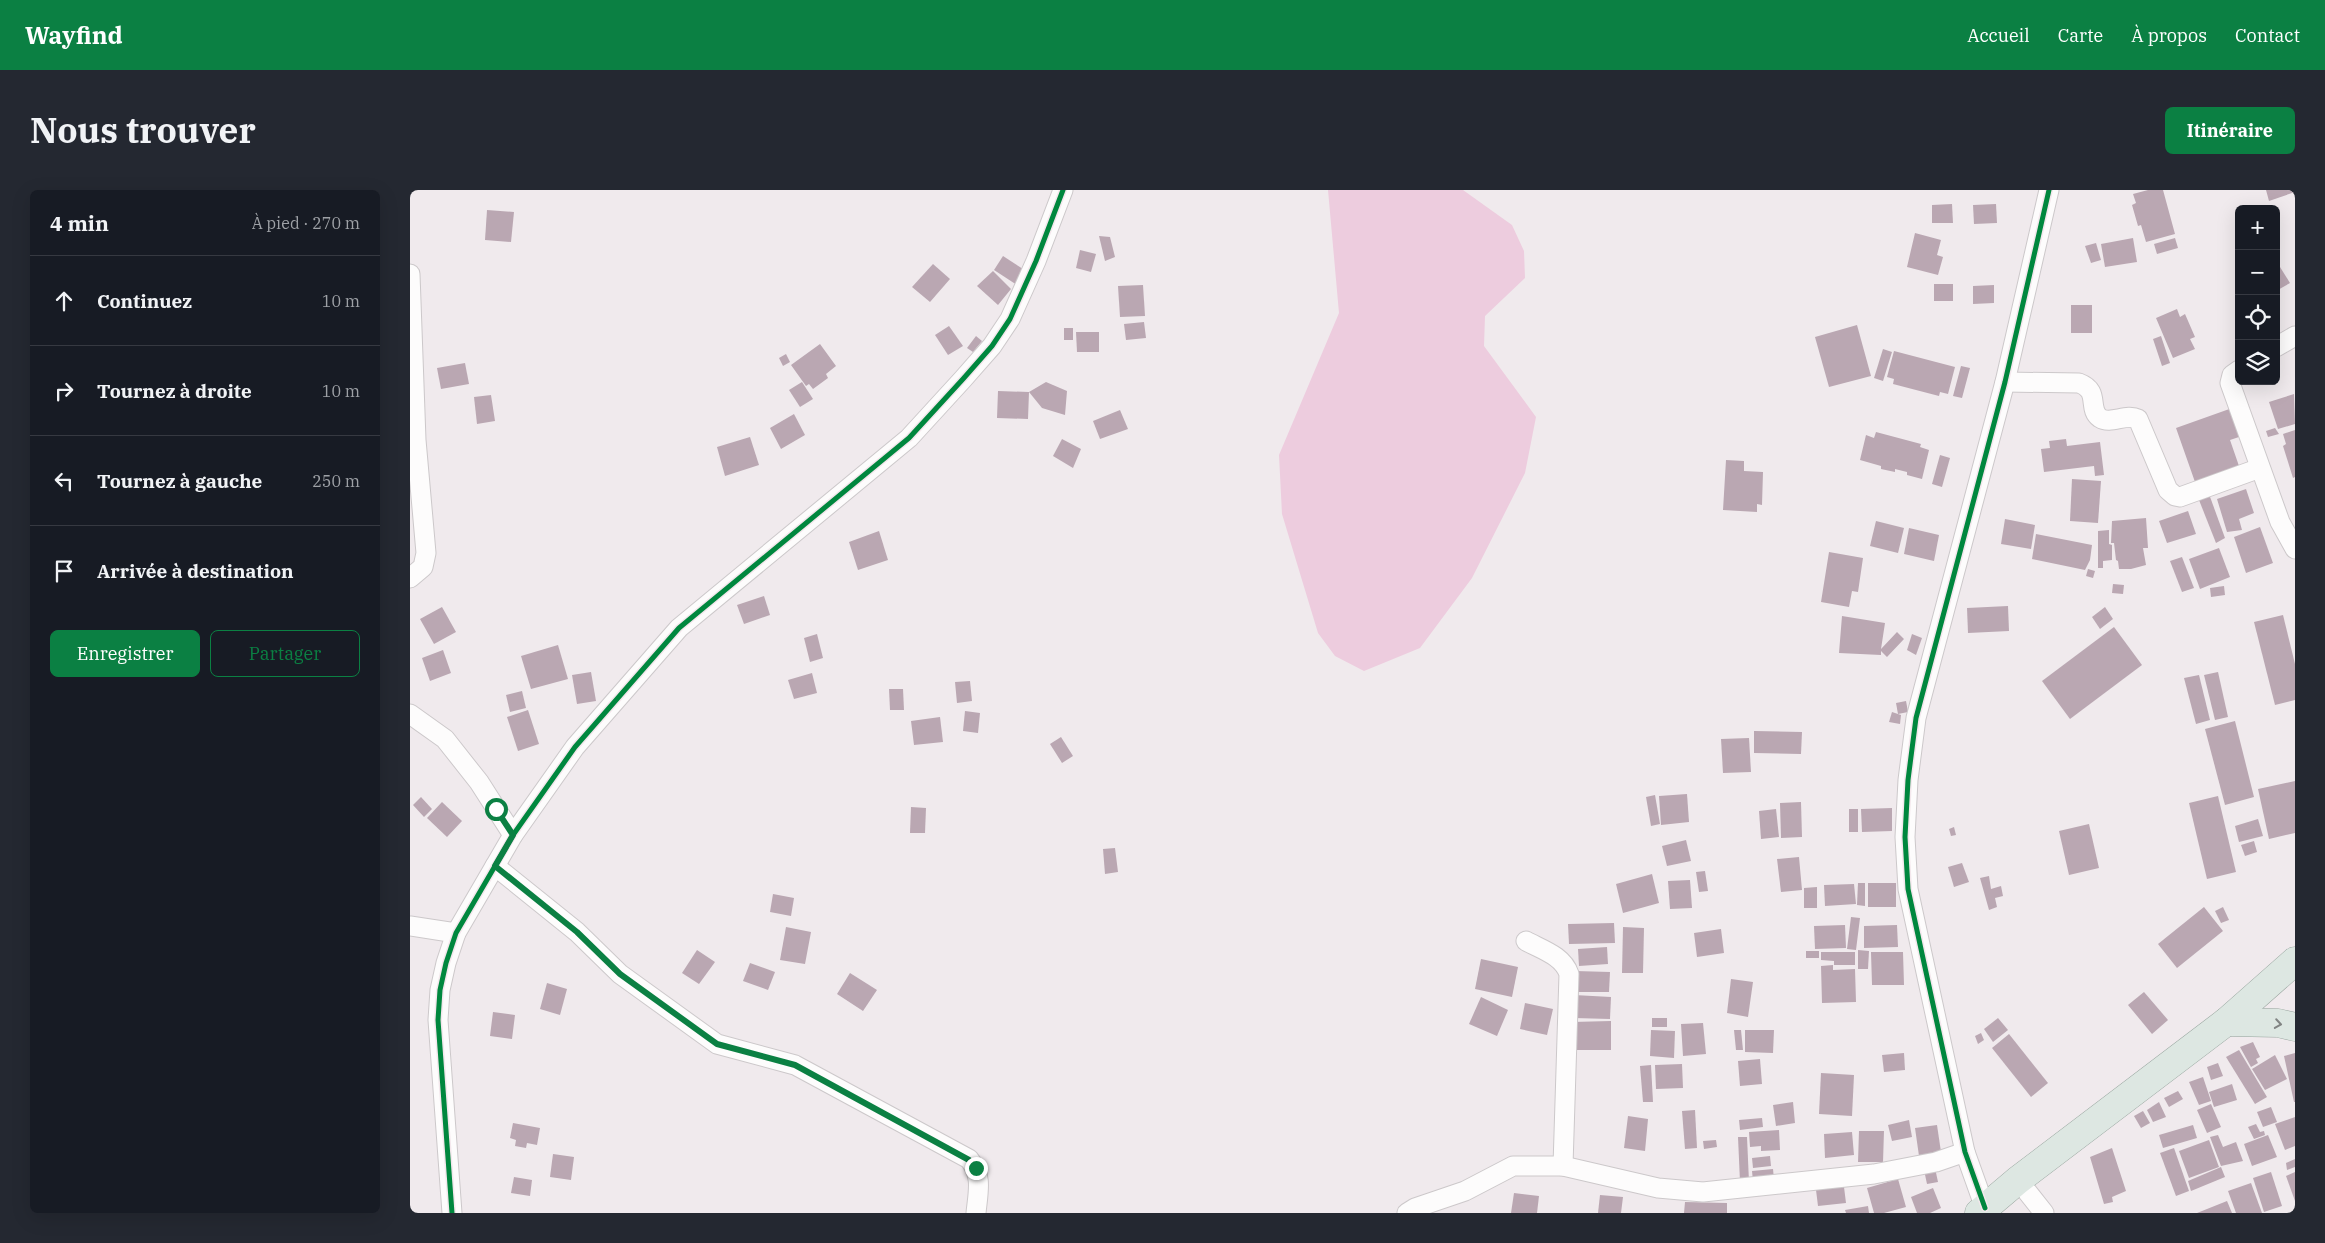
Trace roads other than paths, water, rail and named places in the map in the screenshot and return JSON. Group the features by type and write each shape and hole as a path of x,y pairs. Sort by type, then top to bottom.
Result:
{"main road":[{"path":"1982,1211 2018,1180 2226,1022 2295,961"},
{"path":"2226,1022 2257,1022 2295,1027"}],"street":[{"path":"452,1213 438,1020 440,990 446,962 456,933 513,835 575,747 679,628 908,438 992,346 1010,319 1019,301 1063,190"},
{"path":"1982,1211 1965,1152 1908,889 1905,837 1908,780 1916,718 2004,382 2049,190"},
{"path":"410,274 416,440 426,554 423,567 410,578"},
{"path":"2280,345 2295,336"},
{"path":"2235,373 2232,375 2230,383 2280,522 2295,549"},
{"path":"2004,382 2079,384 2086,386 2092,392 2096,414 2100,418 2107,420 2133,416 2138,419 2168,490 2175,496 2180,497 2260,468"},
{"path":"410,714 445,739 480,782 513,835"},
{"path":"495,866 577,932 620,974 717,1044 795,1065 969,1160 976,1168 979,1179 976,1213"},
{"path":"410,926 456,933"},
{"path":"1526,941 1559,958 1566,966 1569,974 1563,1166"},
{"path":"1407,1213 1415,1208 1466,1191 1514,1166 1563,1166 1658,1188 1703,1192 1874,1174 1936,1162 1965,1152"},
{"path":"2018,1180 2044,1213"}]}
